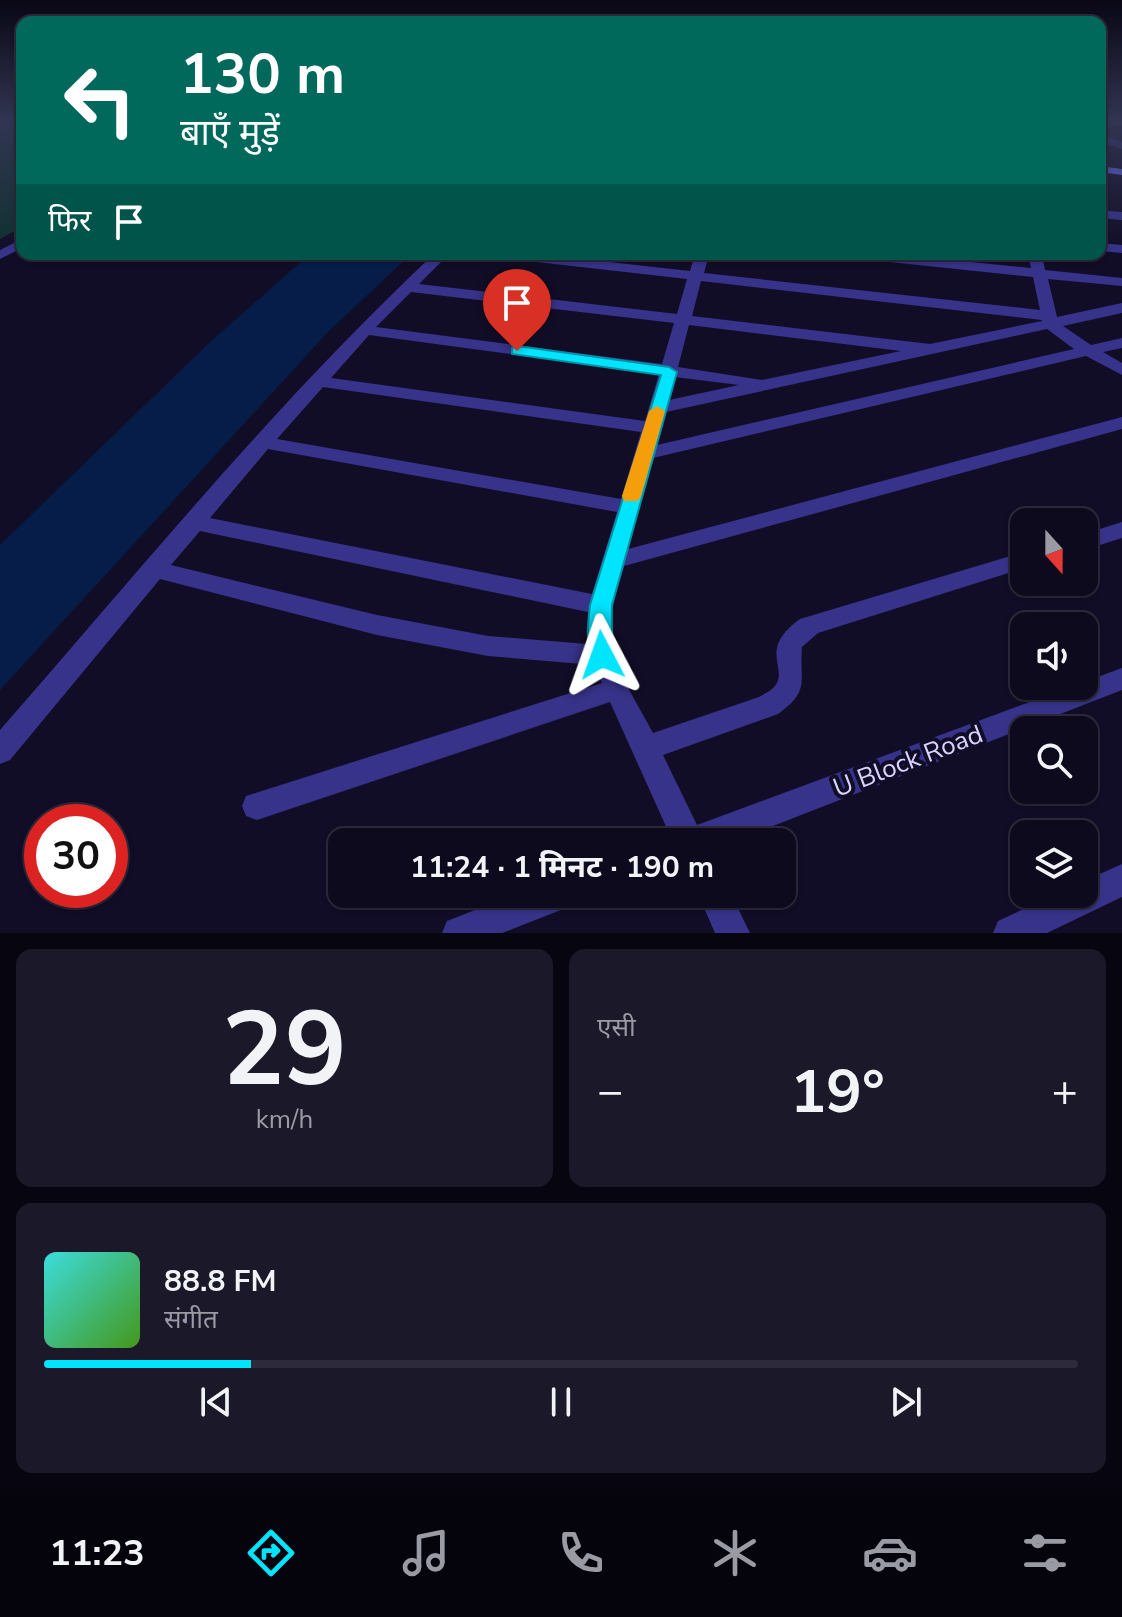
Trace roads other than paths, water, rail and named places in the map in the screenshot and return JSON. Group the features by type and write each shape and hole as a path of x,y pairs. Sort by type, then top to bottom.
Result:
{"street":[{"path":"0,751 263,442 365,330 436,260"},
{"path":"550,260 1049,320"},
{"path":"684,828 617,689 602,655 598,634 601,605 613,561 686,319 700,260"},
{"path":"911,260 1122,282"},
{"path":"1036,260 1049,320 1061,333 1122,370"},
{"path":"408,287 929,349"},
{"path":"318,381 655,418 771,384 1049,320 1122,308"},
{"path":"365,330 771,384"},
{"path":"643,454 1122,343"},
{"path":"613,561 1122,423"},
{"path":"263,442 628,507"},
{"path":"192,522 601,605"},
{"path":"1098,538 1122,530"},
{"path":"644,749 768,706 784,697 792,683 788,646 793,635 809,626 1010,564"},
{"path":"153,569 405,631 503,648 602,655"},
{"name":"U Block Road","path":"728,828 1122,679"},
{"path":"257,806 617,689"},
{"path":"1010,933 1122,880"},
{"path":"459,933 523,908"},
{"path":"721,908 733,933"}],"water":[{"path":"303,260 405,260 327,333 0,690 0,545 209,343"}]}
